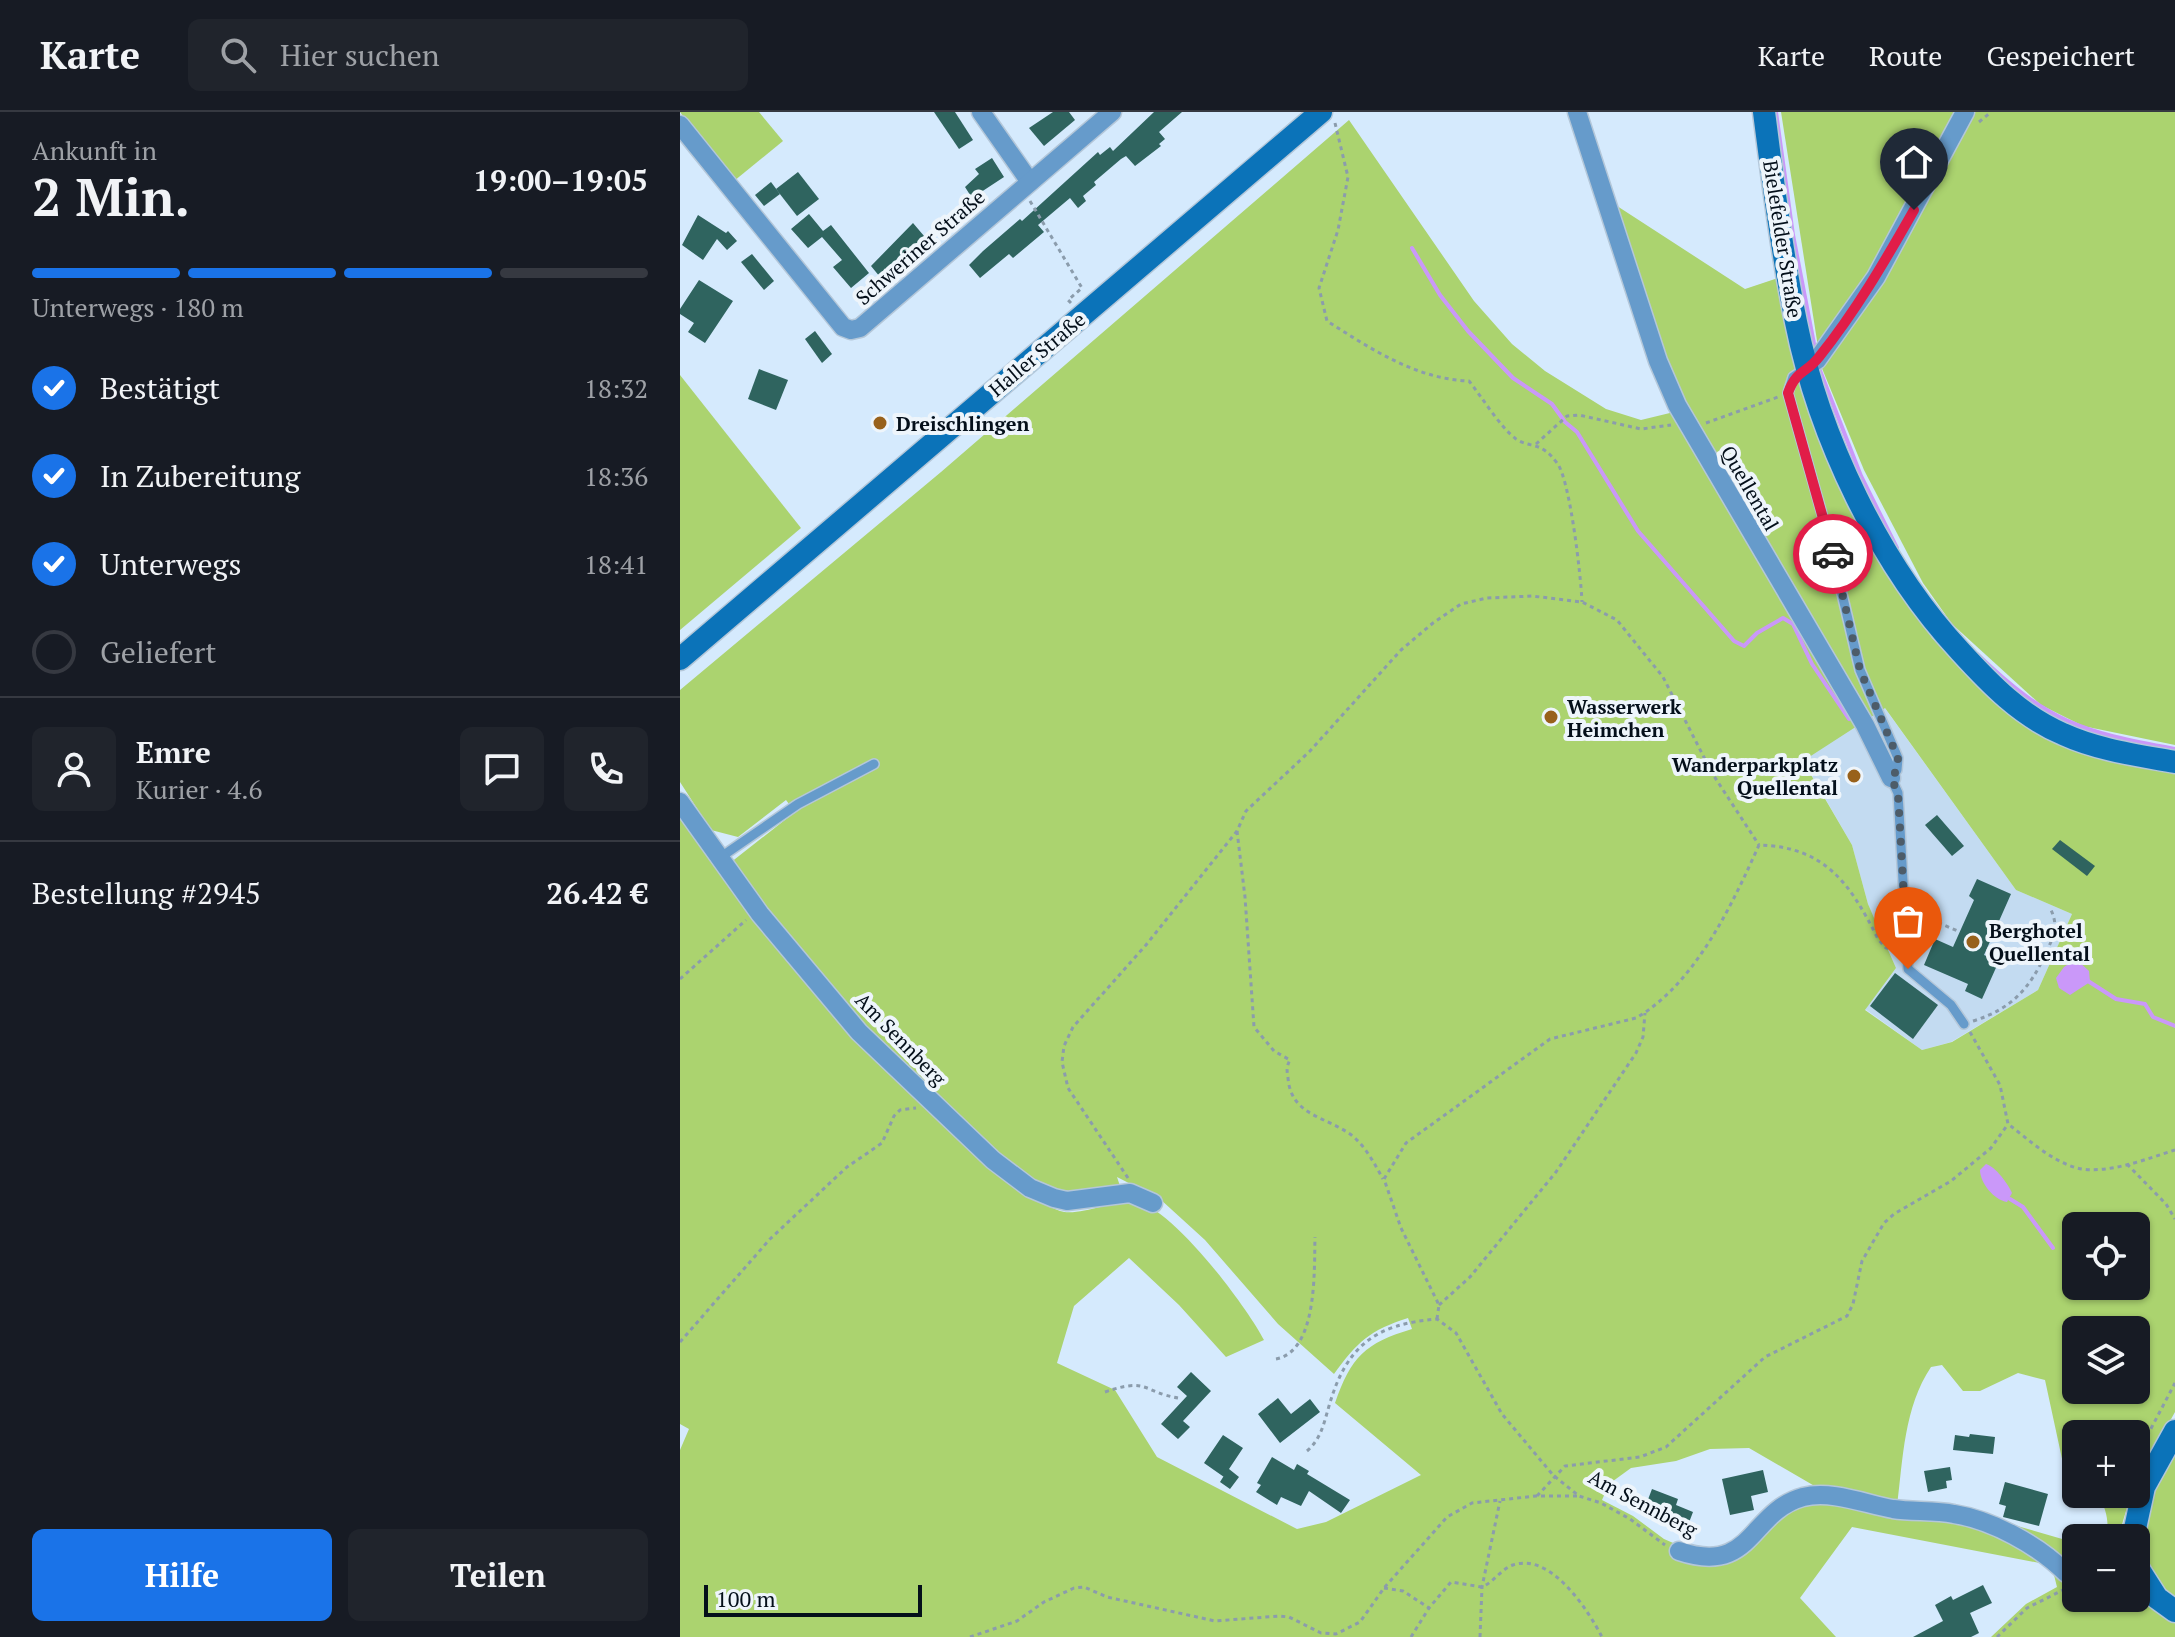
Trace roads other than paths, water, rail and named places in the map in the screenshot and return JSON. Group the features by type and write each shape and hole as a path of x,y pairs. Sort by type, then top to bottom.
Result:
{"main road":[{"name":"Bielefelder Straße","path":"1764,112 1796,325 1807,367 1848,477 1890,557 1933,620 1986,679 2027,714 2063,734 2097,746 2175,762"},
{"name":"Haller Straße","path":"680,659 1328,115"},
{"path":"2135,1524 2144,1487 2175,1431"},
{"path":"2150,1588 2157,1598 2175,1611"}],"street":[{"path":"981,112 1026,184"},
{"name":"Schweriner Straße","path":"680,125 843,327 851,330 860,328 1112,112"},
{"name":"Quellental","path":"1577,112 1658,361 1686,422 1865,725 1891,778"},
{"path":"1807,367 1817,360 1876,277 1965,112"},
{"name":"Am Sennberg","path":"680,802 718,859 859,1032 1016,1179 1067,1201 1130,1193 1153,1203"},
{"name":"Am Sennberg","path":"1679,1551 1711,1558 1723,1555 1739,1548 1779,1508 1802,1498 1826,1495 1896,1510 1953,1513 1980,1519 2005,1530 2062,1570"}],"lane":[{"path":"1807,367 1793,377 1788,393 1829,539 1860,670 1898,758 1897,770 1891,778"},
{"path":"718,859 798,804 874,764"},
{"name":"Quellental","path":"1891,778 1898,793 1908,969 1951,1005 1964,1024"}],"waterway":[{"path":"1776,112 1793,235 1815,349"},
{"path":"1412,248 1440,295 1468,331 1513,378 1552,404 1577,432 1638,531 1734,641 1744,646 1757,633 1783,618 1793,624 1812,664 1849,719"},
{"path":"1819,368 1861,476 1897,548"},
{"path":"1977,654 2025,695 2067,721 2114,737 2175,749"},
{"path":"2088,981 2116,999 2145,1004 2153,1017 2175,1026"},
{"path":"2010,1199 2023,1207 2053,1248"}],"place":[{"name":"Dreischlingen","path":"880,423"},
{"name":"Wasserwerk Heimchen","path":"1551,717"},
{"name":"Wanderparkplatz Quellental","path":"1854,776"},
{"name":"Berghotel Quellental","path":"1973,942"}]}
